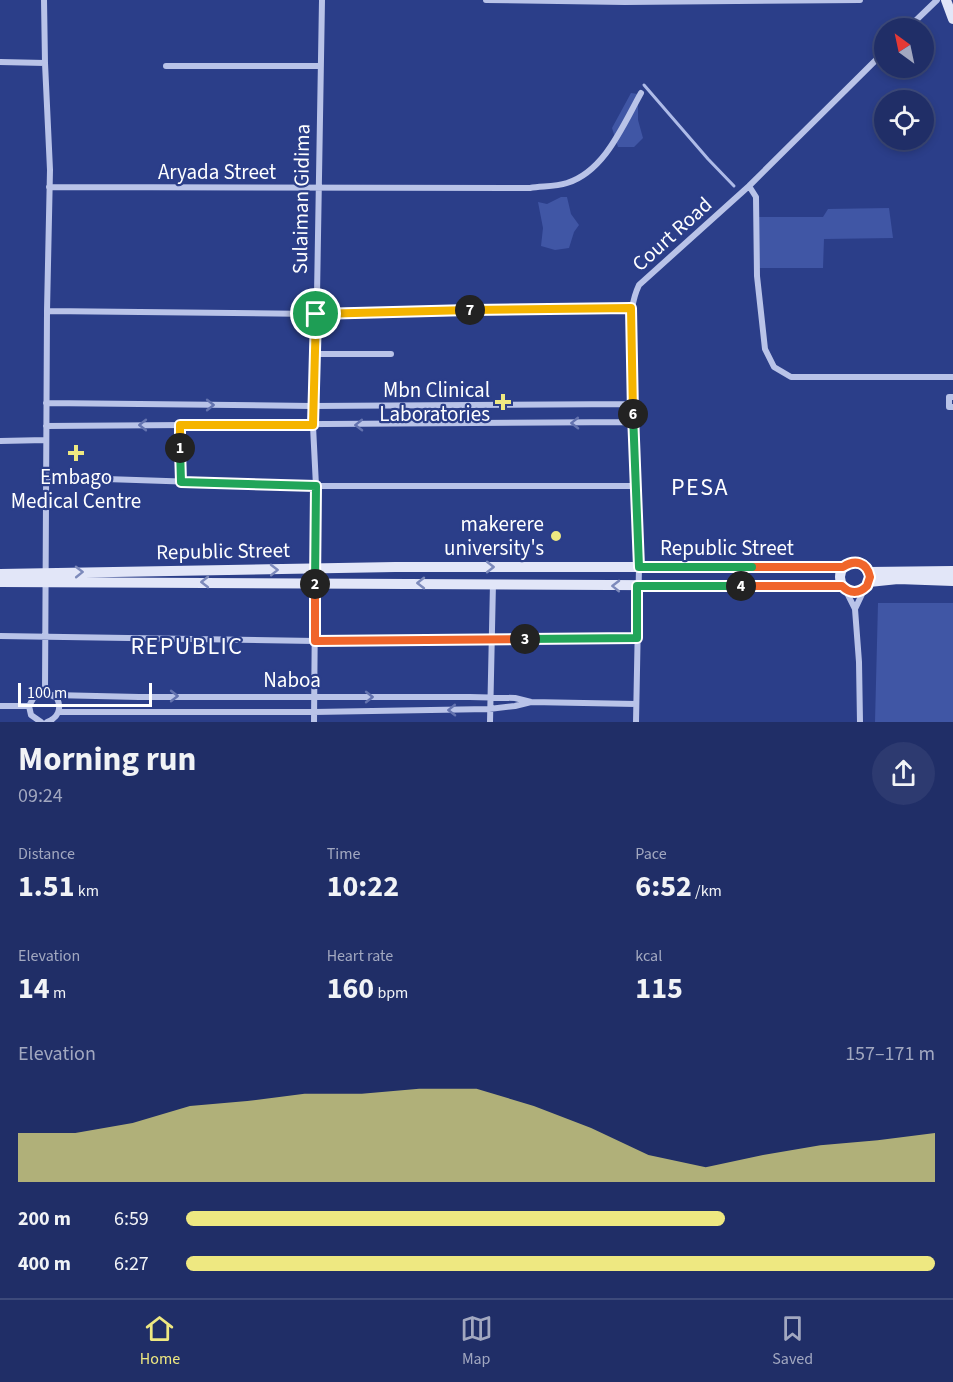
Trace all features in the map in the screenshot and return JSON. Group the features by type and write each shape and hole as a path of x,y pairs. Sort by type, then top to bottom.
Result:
{"main road":[{"path":"946,0 953,19"},
{"path":"867,581 865,566 857,562 849,563 840,573 844,588 858,592 867,581 953,571"},
{"name":"Republic Street","path":"0,582 45,577 395,567 843,567"},
{"name":"Republic Street","path":"0,574 315,583 844,588"},
{"path":"867,581 898,579 953,581"}],"street":[{"path":"41,722 31,715 29,706 34,697 45,692 49,187 44,0"},
{"name":"Sulaiman Gidima","path":"314,722 316,486 312,405 316,354 322,0"},
{"path":"486,0 625,2 860,0"},
{"path":"918,18 937,0"},
{"path":"0,62 45,63"},
{"name":"Court Road","path":"636,722 639,567 631,308 639,285 750,186 874,62"},
{"path":"166,66 320,66"},
{"name":"Aryada Street","path":"49,187 530,188 569,182 594,166 610,146 641,93"},
{"path":"750,186 756,197 757,276 765,349 774,367 791,376 953,377"},
{"path":"47,311 316,314 586,307 631,308"},
{"path":"316,354 391,354"},
{"path":"953,397 949,397 949,407 953,407"},
{"path":"46,404 633,404"},
{"path":"46,426 633,422"},
{"path":"180,425 181,482"},
{"path":"0,441 46,440"},
{"path":"46,477 316,486 635,486"},
{"path":"855,609 867,581"},
{"path":"490,722 493,583"},
{"path":"844,588 855,609 860,722"},
{"path":"0,636 315,641 637,638"},
{"name":"Naboa","path":"45,692 53,695 139,697 314,696 519,699 531,702 636,704"},
{"path":"47,722 52,720 58,712 59,703 53,695"},
{"name":"Naboa","path":"58,712 489,709 531,702"},
{"path":"0,706 29,706"}],"shaded area":[{"path":"631,93 638,94 638,120 643,138 634,147 618,147 612,128"},
{"path":"561,197 567,197 571,214 579,225 569,248 555,250 541,246 543,228 538,202 547,204"},
{"path":"889,208 893,238 824,239 823,268 758,268 759,217 823,217 828,209"},
{"path":"878,603 953,603 953,722 875,722"}],"waterway":[{"path":"644,85 734,186"}],"place":[{"name":"Mbn Clinical Laboratories","path":"503,402"},
{"name":"Embago Medical Centre","path":"76,453"},
{"name":"makerere university's","path":"556,536"}],"district":[{"name":"PESA","path":"700,487"},
{"name":"REPUBLIC","path":"187,646"}],"route":[{"path":"586,307 631,308 630,343 639,567 843,567 857,562 865,566 869,572 869,582 864,590 858,592 851,592 842,586 637,586 637,638 315,641 316,486 181,482 180,425 313,425 316,314 586,307"}]}
